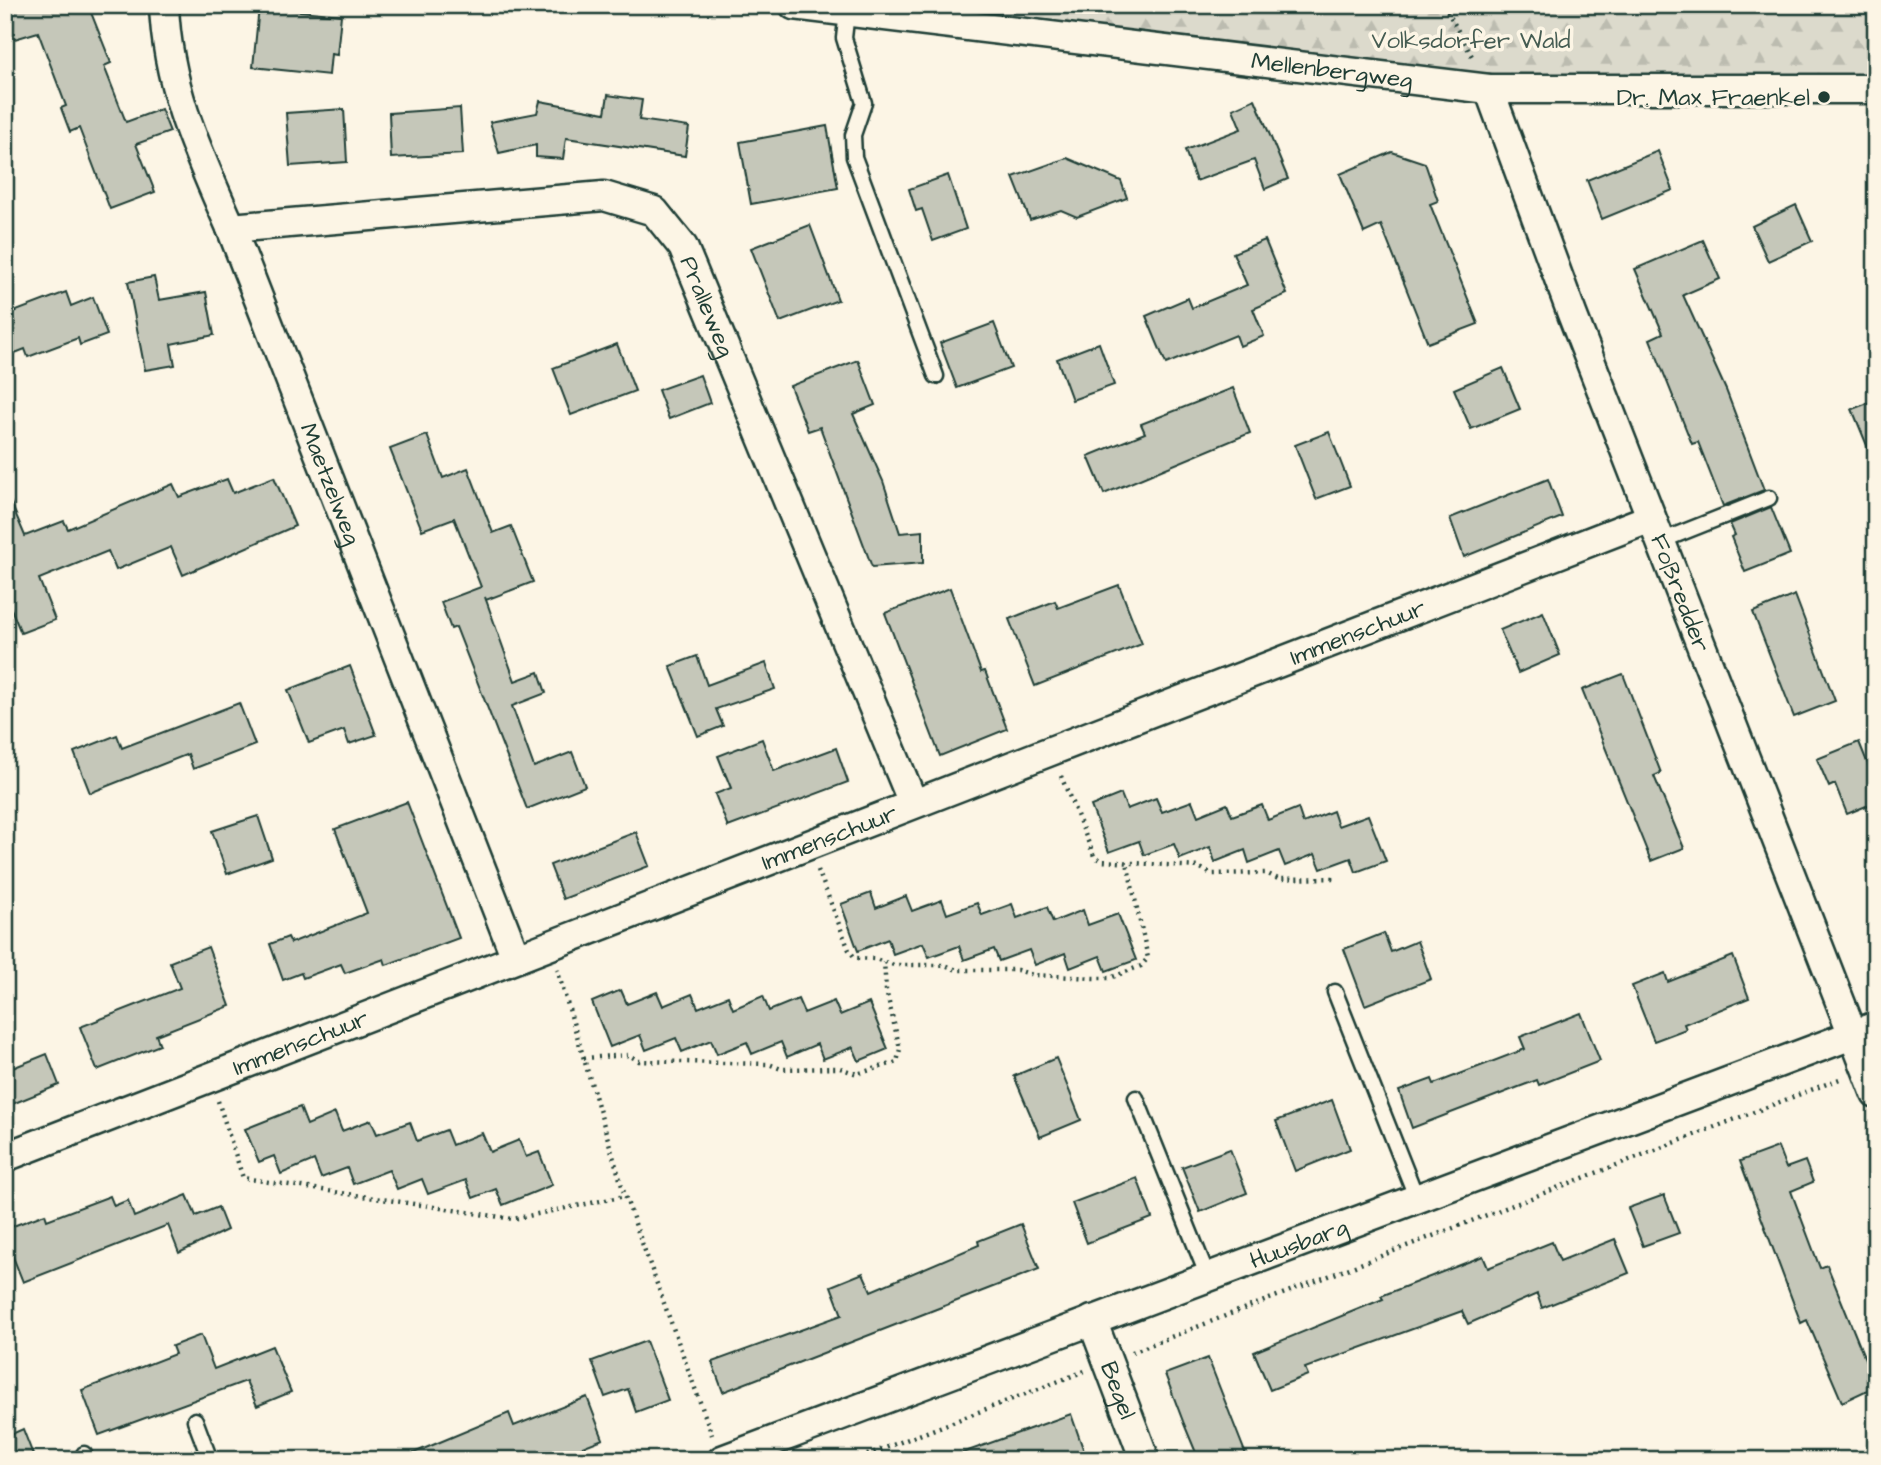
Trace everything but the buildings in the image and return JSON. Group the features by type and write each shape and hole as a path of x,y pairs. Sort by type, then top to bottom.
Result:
{"street":[{"name":"Maetzelweg","path":"164,5 165,47 185,123 231,228 516,958"},
{"name":"Mellenbergweg","path":"794,5 1489,89 1876,89"},
{"name":"Foßredder","path":"1489,89 1656,530 1865,1030 1871,1082"},
{"name":"Pralleweg","path":"231,228 604,196 654,211 683,247 913,803"},
{"name":"Immenschuur","path":"5,1157 1051,750 1656,530"},
{"name":"Huusbarg","path":"719,1453 1092,1320 1865,1030"},
{"name":"Begel","path":"1092,1320 1145,1460"}],"lane":[{"path":"848,12 844,38 864,103 853,135 854,157 936,376"},
{"path":"1656,530 1769,498"},
{"path":"1335,992 1417,1199"},
{"path":"1136,1098 1208,1277"},
{"path":"195,1420 210,1460"}],"path":[{"path":"1444,5 1489,89"},
{"path":"1051,750 1094,856 1101,861 1199,867 1212,874 1266,873 1278,879 1338,878"},
{"path":"808,844 850,953 855,958 945,965 957,970 1017,970 1033,975 1111,978 1147,961 1127,863"},
{"path":"550,944 625,1196 719,1453"},
{"path":"584,1058 629,1055 639,1061 769,1063 781,1069 840,1068 857,1074 889,1066 897,1062 900,1049 886,990 884,962"},
{"path":"210,1077 243,1178 513,1219 625,1196"},
{"path":"854,1460 1108,1362 1871,1082"}],"green space":[{"name":"Volksdorfer Wald","path":"901,5 1876,5 1876,74 1476,77"}],"place":[{"name":"Dr. Max Fraenkel","path":"1824,97"}]}
